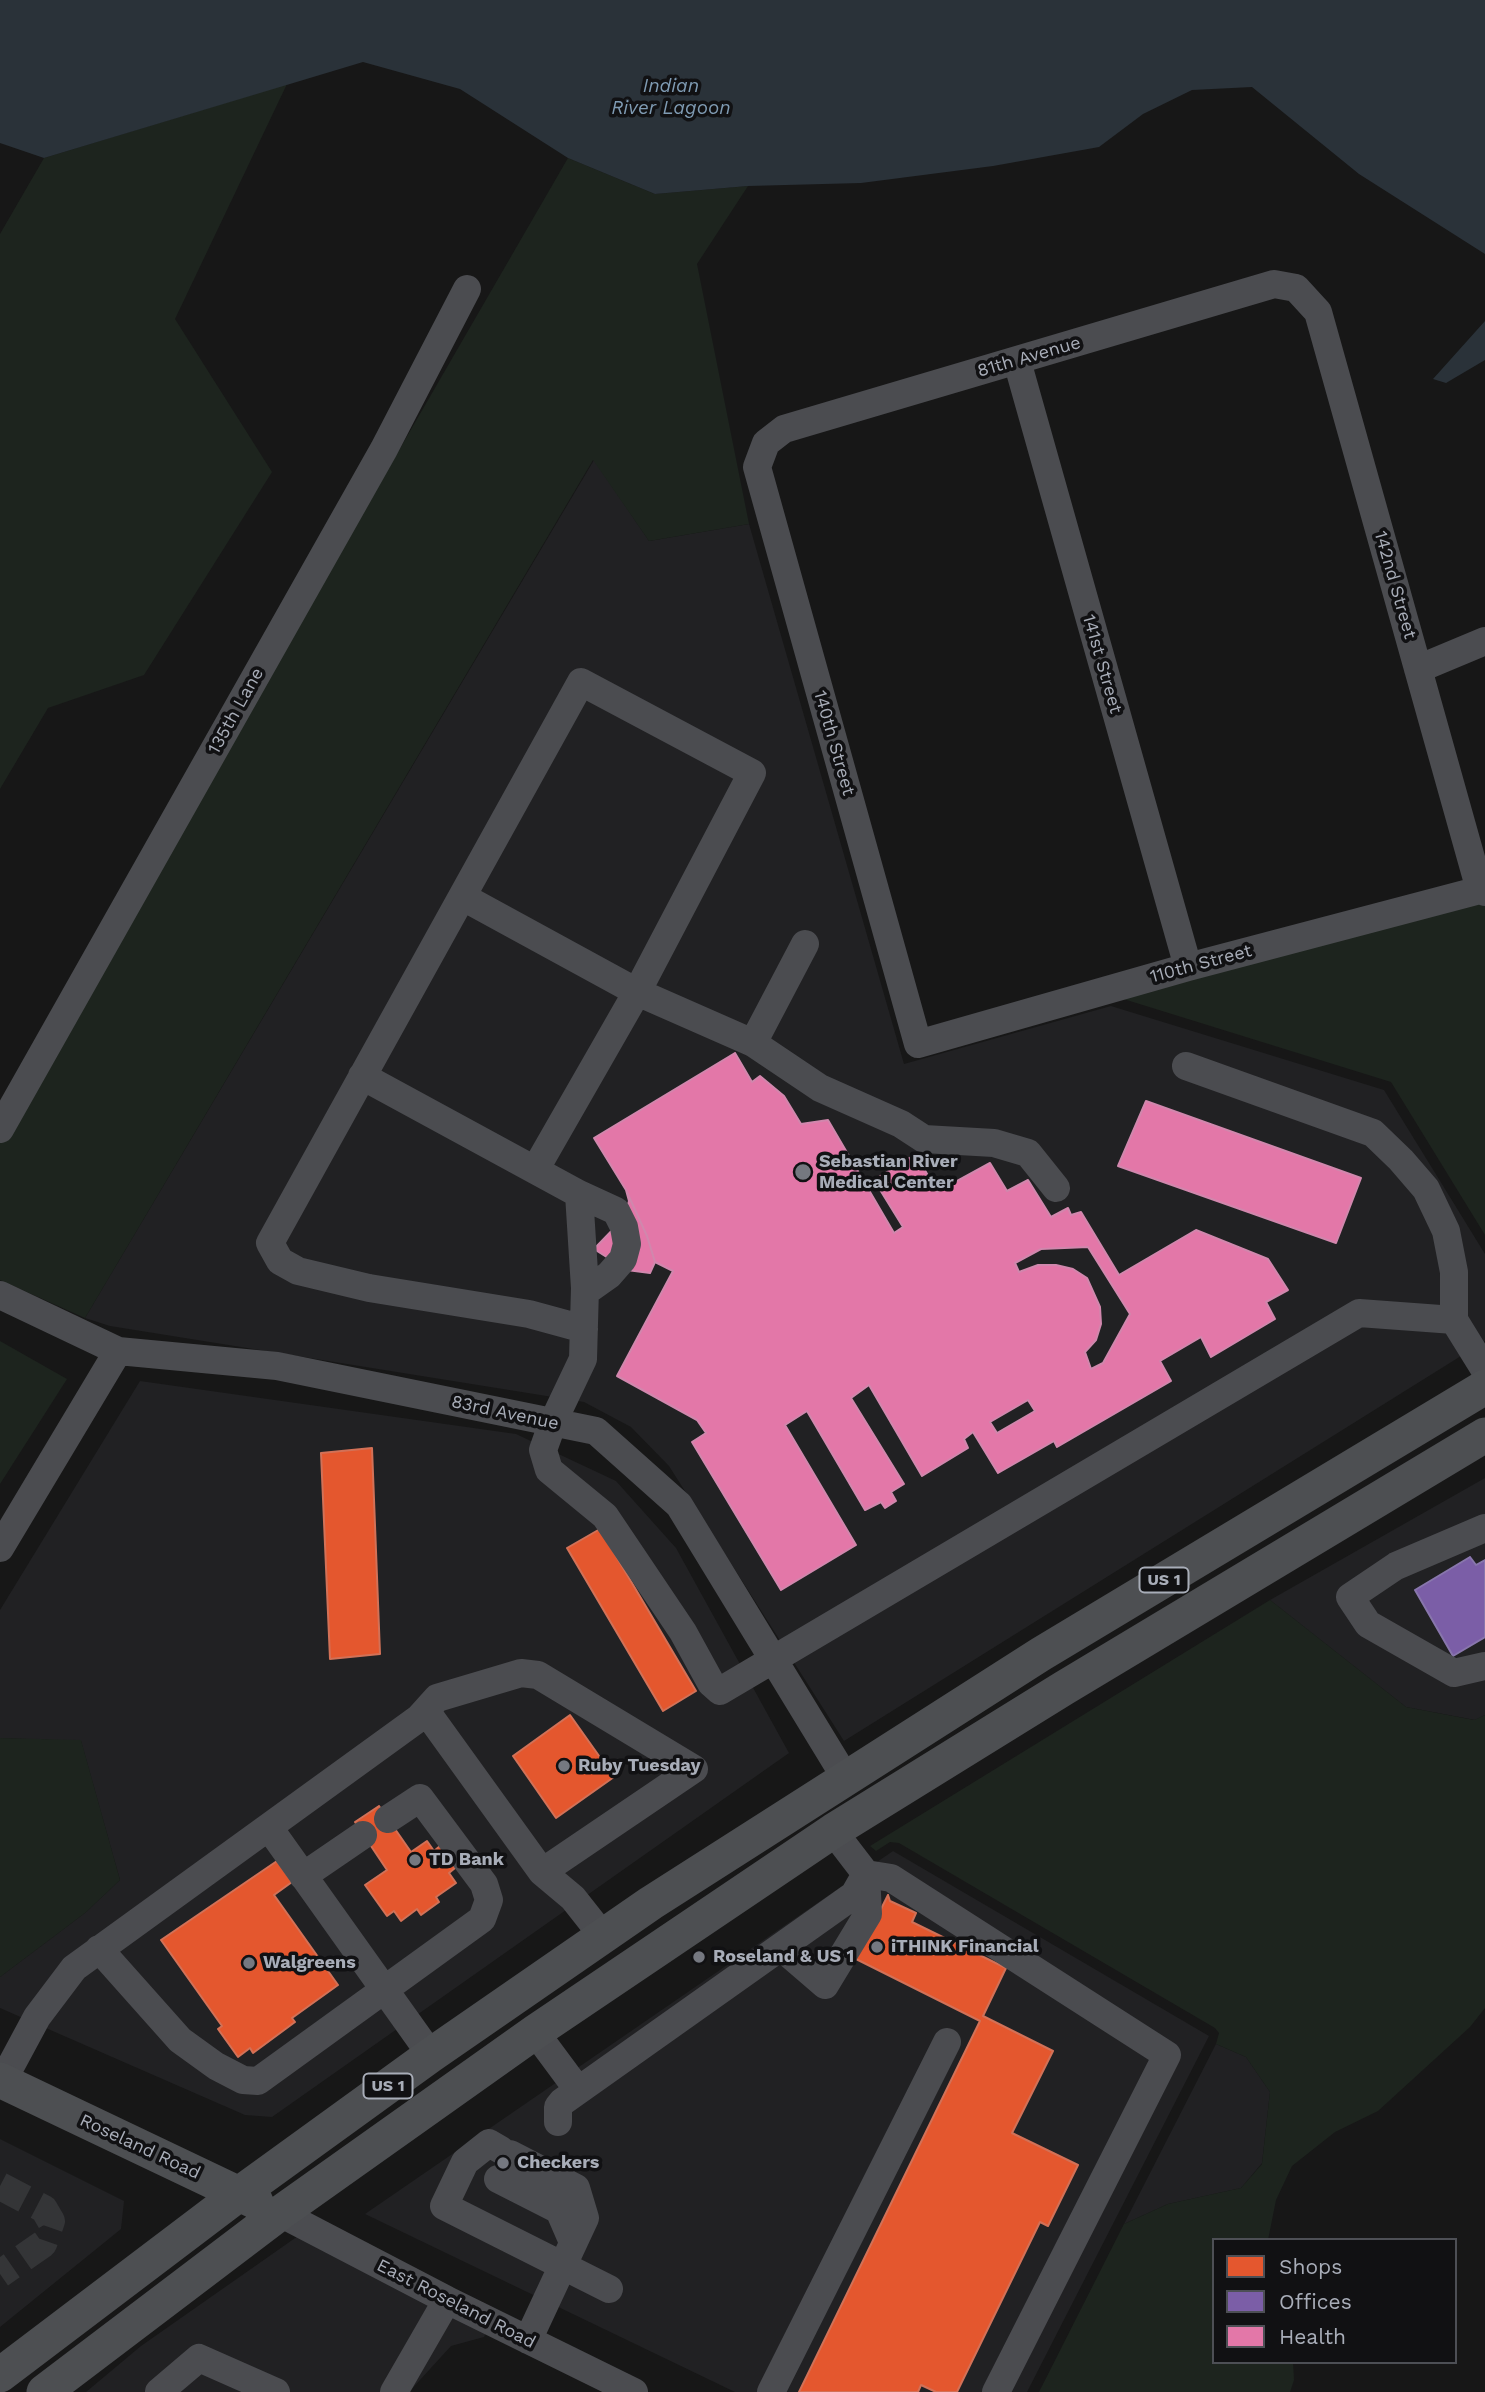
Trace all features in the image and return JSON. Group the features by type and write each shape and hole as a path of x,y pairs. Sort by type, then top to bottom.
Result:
{"main road":[{"name":"US 1","path":"0,2375 239,2193 603,1936 845,1777 1041,1654 1485,1387"},
{"name":"US 1","path":"44,2392 280,2213 536,2032 826,1836 1064,1688 1485,1435"},
{"path":"826,1836 841,1804 845,1777"},
{"name":"Roseland Road","path":"1,2081 280,2213"}],"street":[{"name":"81th Avenue","path":"766,443 784,429 1274,284 1296,288"},
{"name":"142nd Street","path":"1296,288 1318,312 1482,891"},
{"name":"135th Lane","path":"0,1129 384,449 467,289"},
{"name":"141st Street","path":"1017,360 1188,967"},
{"name":"140th Street","path":"766,443 757,467 918,1044"},
{"path":"1418,669 1485,641"},
{"path":"535,1170 637,992 752,773 581,682 270,1243 280,1261 298,1271 369,1288 528,1314 584,1329"},
{"name":"110th Street","path":"918,1044 1188,967 1482,891"},
{"path":"463,897 637,992 753,1043 820,1088 901,1124 924,1139 994,1143 1028,1153 1056,1188"},
{"path":"753,1043 805,944"},
{"path":"1186,1066 1373,1133 1383,1142 1426,1189 1446,1231 1454,1272 1454,1320 1485,1370"},
{"path":"362,1076 579,1194 616,1211 624,1227 627,1244 623,1259 609,1275 585,1292"},
{"path":"579,1194 585,1292 583,1359 553,1422 543,1450 549,1470 605,1516 683,1632 711,1683 720,1691 772,1657 1359,1312 1454,1320"},
{"name":"83rd Avenue","path":"0,1295 118,1351 277,1366 596,1431 679,1506 845,1777"},
{"path":"0,1548 118,1351"},
{"path":"1485,1528 1396,1566 1350,1598 1368,1624 1454,1673 1485,1666"},
{"path":"1,2081 37,2017 74,1968 270,1829 426,1711 437,1698 521,1673 538,1675 694,1769 542,1872"},
{"path":"426,1711 542,1872 573,1898 603,1936"},
{"path":"99,1949 180,2040 216,2066 243,2080 258,2081 383,1988 482,1919 489,1900 484,1884 420,1798 388,1819"},
{"path":"270,1829 431,2055"},
{"path":"303,1875 363,1835"},
{"path":"826,1836 867,1887"},
{"path":"558,2122 558,2108 578,2090 844,1905 854,1895 891,1878 1167,2055 996,2392"},
{"path":"782,1948 821,1982 834,1945 847,1933 867,1887"},
{"path":"536,2032 578,2090"},
{"path":"771,2392 947,2042"},
{"path":"527,2340 567,2252 559,2210 493,2164 444,2206 567,2252 609,2289"},
{"name":"East Roseland Road","path":"280,2213 447,2301 634,2392"},
{"path":"394,2392 447,2301"},
{"path":"159,2392 199,2358 276,2392"}],"shaded area":[{"path":"287,84 175,319 272,472 144,675 48,708 0,789 0,234 44,158"},
{"path":"568,158 655,194 748,186 697,264 749,524 649,541 593,460 85,1318 0,1280 0,1140"},
{"name":"Sebastian River Medical Center","path":"594,460 649,541 749,524 904,1064 1111,1006 1384,1090 1485,1254 1485,1341 844,1741 669,1466 631,1427 584,1402 110,1326 85,1318"},
{"path":"1485,895 1485,1235 1391,1082 1117,997"},
{"path":"0,1341 67,1379 0,1484"},
{"path":"140,1381 516,1434 616,1481 676,1548 789,1753 272,2117 245,2115 0,2008 0,1977 85,1913 120,1880 81,1741 0,1738 0,1610"},
{"path":"1485,1478 1485,1715 1475,1720 1406,1707 1270,1600"},
{"path":"1270,1600 1406,1707 1474,1720 1485,1715 1485,2008 1470,2027 1378,2111 1335,2132 1292,2166 1276,2200 1268,2238 1212,2238 1212,2364 1293,2364 1294,2380 1290,2392 1039,2392 1124,2224 1168,2204 1241,2188 1262,2164 1270,2092 1246,2057 1216,2044 1219,2033 1215,2028 899,1843 890,1842 876,1851 870,1846"},
{"path":"0,1738 81,1740 120,1880 85,1913 0,1977"},
{"path":"893,1851 1209,2036 1027,2392 735,2392 365,2214"},
{"path":"1216,2044 1246,2057 1270,2092 1262,2163 1241,2188 1168,2204 1124,2224"},
{"path":"0,2139 124,2201 121,2229 0,2327"},
{"path":"298,2236 486,2333 484,2337 451,2346 409,2392 86,2392 141,2346"}],"water":[{"name":"Indian River Lagoon","path":"0,0 1485,0 1485,254 1359,174 1252,87 1192,90 1143,114 1099,147 993,166 861,183 748,186 655,194 568,158 460,89 363,62 44,158 0,143"},
{"path":"1485,321 1485,360 1446,383 1433,379"}],"building: Shops":[{"path":"372,1448 380,1654 330,1659 321,1453"},
{"path":"600,1529 696,1691 663,1711 567,1548"},
{"name":"Ruby Tuesday","path":"570,1715 614,1777 556,1818 513,1756"},
{"name":"TD Bank","path":"379,1806 411,1852 427,1841 434,1851 440,1846 455,1868 449,1873 456,1883 436,1897 439,1902 421,1915 417,1909 401,1921 394,1911 387,1916 365,1885 387,1870 355,1822"},
{"name":"Walgreens","path":"277,1861 292,1882 274,1895 338,1985 292,2018 295,2022 253,2053 250,2048 238,2057 218,2029 222,2026 161,1940"},
{"path":"888,1895 890,1901 916,1913 912,1922 1006,1968 983,2016 1053,2051 1012,2133 1078,2165 1048,2226 1040,2222 957,2392 936,2392 921,2385 918,2392 799,2392 980,2021 856,1959"}],"building: Offices":[{"path":"1470,1557 1476,1565 1485,1560 1485,1637 1453,1656 1415,1590"}],"building: Health":[{"path":"735,1053 752,1082 760,1076 784,1096 801,1124 828,1120 894,1233 903,1227 874,1180 916,1154 937,1192 990,1163 1007,1191 1028,1180 1051,1217 1068,1208 1071,1215 1081,1212 1119,1275 1196,1230 1268,1259 1288,1290 1266,1302 1275,1319 1211,1357 1201,1337 1160,1361 1171,1381 1057,1447 1054,1441 998,1473 973,1432 964,1439 968,1448 922,1476 869,1385 851,1398 904,1484 891,1492 896,1501 885,1508 881,1502 865,1510 807,1411 785,1425 856,1545 781,1590 692,1442 706,1433 697,1420 617,1376 673,1271 655,1262 647,1236 626,1190 594,1138","holes":["1088,1247 1130,1314 1103,1363 1091,1369 1085,1352 1096,1340 1101,1324 1100,1307 1087,1278 1073,1269 1056,1265 1038,1265 1019,1272 1015,1263 1041,1249","1028,1400 1035,1411 997,1433 990,1422"]},
{"path":"1146,1101 1361,1178 1336,1243 1118,1166"},
{"path":"626,1190 647,1236 655,1262 650,1273 627,1270 594,1249 624,1218 629,1201"}],"tunnel":[{"path":"0,2186 44,2209 51,2221 43,2244 0,2274"}],"place":[{"name":"Sebastian River Medical Center","path":"803,1172"},
{"name":"Ruby Tuesday","path":"564,1766"},
{"name":"TD Bank","path":"415,1860"},
{"name":"iTHINK Financial","path":"877,1947"},
{"name":"Roseland & US 1","path":"699,1957"},
{"name":"Walgreens","path":"249,1963"},
{"name":"Checkers","path":"503,2163"}]}
